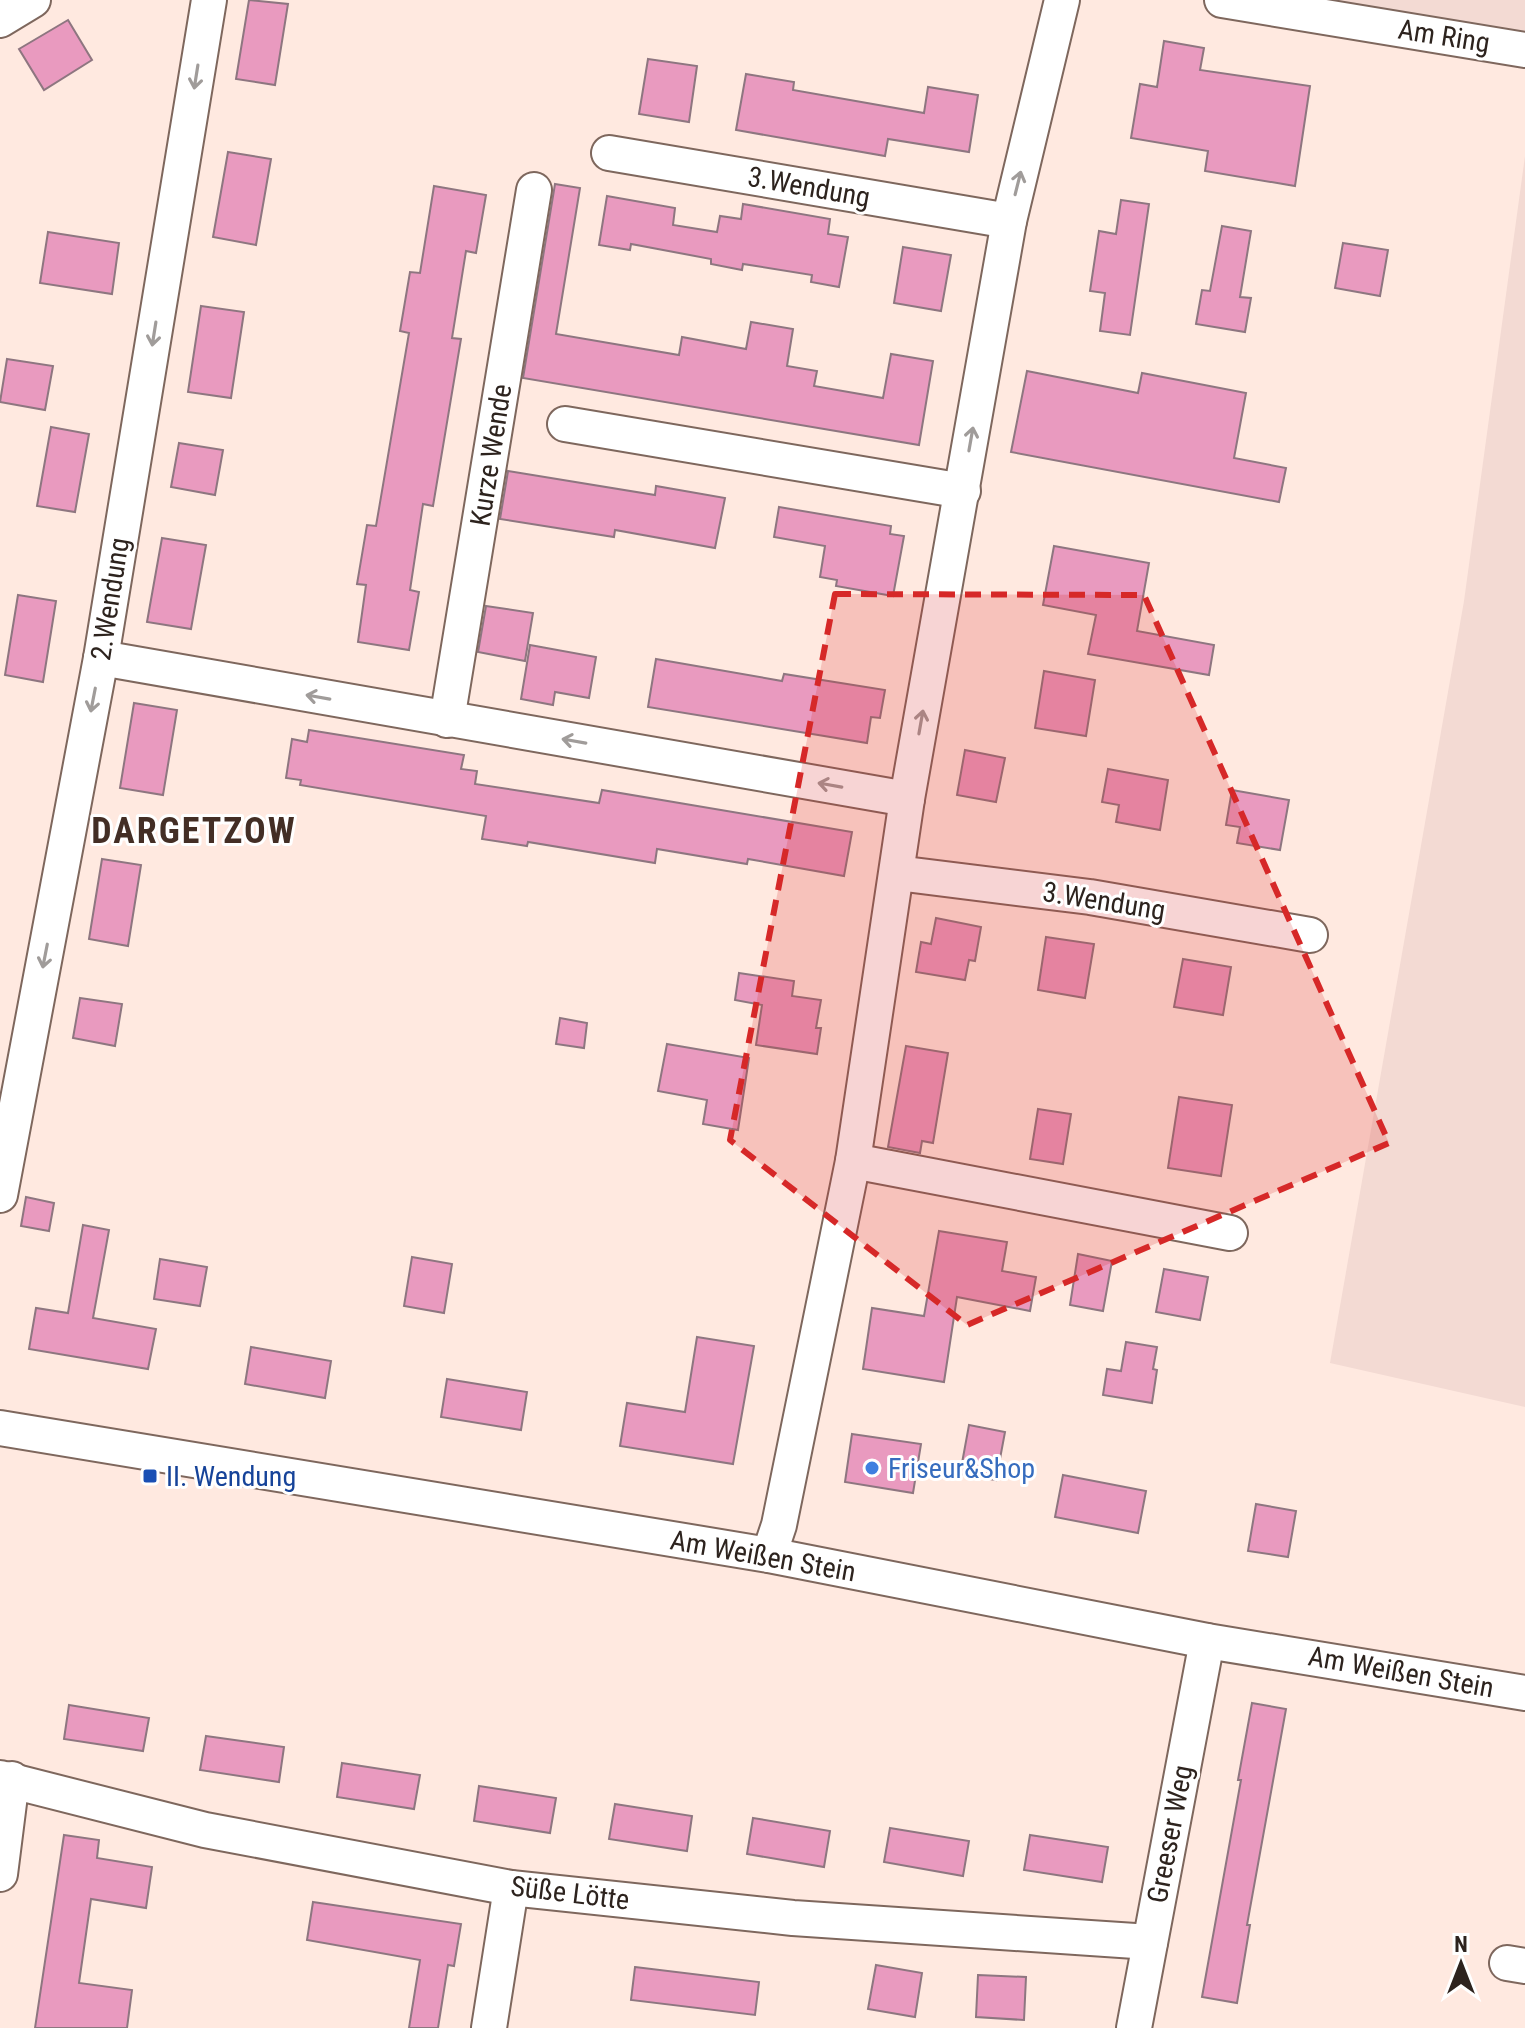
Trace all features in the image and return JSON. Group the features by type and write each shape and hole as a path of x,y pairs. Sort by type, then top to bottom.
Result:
{"street":[{"path":"0,20 33,0"},
{"name":"2.Wendung","path":"0,1195 101,658 209,0"},
{"path":"769,1555 779,1525 853,1161 907,799 1009,221 1062,0"},
{"name":"Am Ring","path":"1222,0 1525,50"},
{"name":"3.Wendung","path":"609,153 1009,221"},
{"name":"Kurze Wende","path":"447,720 534,190"},
{"path":"565,424 963,491"},
{"path":"101,658 907,799"},
{"name":"3.Wendung","path":"897,873 1090,897 1310,935"},
{"path":"853,1161 1230,1233"},
{"name":"Am Weißen Stein","path":"0,1428 769,1555 1207,1641 1525,1693"},
{"name":"Greeser Weg","path":"1134,2028 1207,1641"},
{"path":"0,1874 6,1779"},
{"name":"Süße Lötte","path":"6,1779 205,1830 511,1888 793,1918 1150,1942"},
{"path":"489,2028 511,1888"}],"highlighted area":[{"path":"835,594 1144,595 1389,1143 967,1325 730,1140"}],"shaded area":[{"path":"1222,0 1525,0 1525,50"},
{"path":"1525,156 1525,1407 1330,1363 1464,601"}],"building":[{"path":"249,0 288,4 275,85 236,79"},
{"path":"68,20 92,60 44,90 19,49"},
{"path":"1164,41 1204,48 1200,70 1310,86 1295,186 1205,171 1208,151 1131,138 1140,84 1157,87"},
{"path":"648,59 697,66 689,122 639,114"},
{"path":"746,74 794,82 793,90 924,113 928,87 978,95 969,152 888,139 885,156 736,130"},
{"path":"228,152 271,159 256,245 213,237"},
{"path":"555,184 580,188 556,334 679,355 682,337 746,349 751,322 793,329 787,366 817,371 814,386 883,398 891,354 933,361 919,445 523,378"},
{"path":"434,186 486,195 476,253 466,251 452,338 461,339 433,506 423,504 410,590 419,592 409,650 358,642 366,585 357,584 367,525 376,526 409,333 400,331 410,272 420,273"},
{"path":"607,196 675,208 673,225 717,232 720,216 741,219 743,204 830,219 828,234 848,237 839,287 811,282 812,275 743,264 742,270 711,264 711,259 631,244 630,250 599,245"},
{"path":"1121,200 1149,204 1130,335 1100,331 1105,293 1090,291 1099,231 1116,234"},
{"path":"1222,226 1251,231 1240,297 1251,298 1245,332 1196,324 1202,290 1210,291"},
{"path":"48,232 119,243 112,294 40,283"},
{"path":"1343,243 1388,250 1380,296 1335,288"},
{"path":"903,247 951,255 941,311 894,303"},
{"path":"201,306 244,312 231,398 188,392"},
{"path":"7,359 53,366 45,410 0,402"},
{"path":"1027,371 1138,393 1142,373 1246,393 1234,458 1286,468 1279,502 1011,452"},
{"path":"51,427 89,434 75,512 37,506"},
{"path":"179,443 223,450 215,495 171,487"},
{"path":"508,471 655,495 656,486 725,498 715,548 615,530 614,537 500,519"},
{"path":"779,507 891,526 890,534 904,536 893,596 836,586 837,580 820,577 825,546 774,537"},
{"path":"162,538 206,545 191,629 147,622"},
{"path":"1054,546 1149,563 1137,631 1214,645 1209,675 1088,654 1096,615 1043,605"},
{"path":"18,595 56,601 43,682 5,675"},
{"path":"486,606 533,613 525,661 478,652"},
{"path":"530,645 596,657 589,698 555,692 553,705 521,699"},
{"path":"656,659 782,681 784,674 885,690 880,718 871,717 867,743 648,707"},
{"path":"1044,671 1095,680 1086,736 1035,728"},
{"path":"134,703 177,710 163,795 120,788"},
{"path":"309,730 464,755 461,769 477,771 475,784 599,803 602,790 852,832 844,876 748,859 747,864 657,849 655,863 528,842 527,846 482,839 486,816 300,785 301,780 286,778 292,739 307,742"},
{"path":"965,750 1005,758 996,802 957,795"},
{"path":"1108,769 1168,780 1160,830 1116,822 1119,805 1102,802"},
{"path":"1232,790 1289,800 1280,850 1237,843 1240,827 1226,825"},
{"path":"102,859 141,865 128,946 89,939"},
{"path":"936,918 981,927 975,961 969,960 965,980 916,972 921,942 931,944"},
{"path":"1046,937 1094,944 1085,998 1038,990"},
{"path":"1183,959 1231,967 1223,1015 1174,1007"},
{"path":"739,973 794,981 792,996 821,1000 816,1028 821,1028 817,1054 756,1045 762,1005 735,1000"},
{"path":"80,998 122,1004 115,1046 73,1038"},
{"path":"560,1018 587,1023 584,1048 556,1044"},
{"path":"667,1044 749,1058 738,1130 703,1124 707,1100 658,1091"},
{"path":"906,1046 948,1053 933,1143 922,1141 920,1153 888,1147"},
{"path":"1179,1097 1232,1105 1221,1176 1168,1168"},
{"path":"1038,1109 1071,1114 1063,1164 1030,1159"},
{"path":"26,1197 54,1203 49,1231 21,1226"},
{"path":"83,1225 109,1230 93,1318 156,1329 148,1369 29,1349 36,1308 68,1313"},
{"path":"939,1231 1007,1242 1002,1271 1036,1277 1030,1311 957,1297 944,1382 863,1369 872,1308 924,1316"},
{"path":"1078,1254 1112,1261 1103,1311 1070,1305"},
{"path":"412,1257 452,1264 444,1313 404,1306"},
{"path":"160,1259 207,1267 200,1306 154,1299"},
{"path":"1164,1269 1208,1277 1200,1320 1156,1312"},
{"path":"697,1337 754,1346 733,1464 620,1446 627,1403 685,1412"},
{"path":"1126,1342 1157,1347 1152,1403 1103,1395 1107,1369 1121,1371"},
{"path":"251,1347 331,1361 325,1398 245,1384"},
{"path":"447,1379 527,1392 521,1430 441,1417"},
{"path":"969,1425 1005,1432 996,1480 960,1474"},
{"path":"852,1434 921,1444 913,1493 845,1482"},
{"path":"1063,1475 1146,1491 1138,1533 1055,1517"},
{"path":"1256,1504 1296,1511 1288,1557 1248,1551"},
{"path":"1252,1703 1286,1709 1247,1925 1250,1925 1237,2003 1202,1997"},
{"path":"69,1705 149,1718 143,1751 64,1739"},
{"path":"206,1736 284,1747 279,1782 200,1770"},
{"path":"342,1763 420,1775 414,1809 337,1797"},
{"path":"479,1786 556,1798 550,1833 474,1821"},
{"path":"615,1804 692,1816 687,1851 609,1839"},
{"path":"753,1818 830,1831 824,1867 747,1854"},
{"path":"890,1828 969,1841 963,1876 884,1862"},
{"path":"64,1835 99,1840 97,1858 152,1867 146,1908 91,1899 79,1983 132,1990 127,2028 35,2028"},
{"path":"1030,1835 1108,1847 1102,1882 1024,1870"},
{"path":"313,1902 461,1924 454,1966 448,1965 438,2028 409,2028 420,1960 307,1940"},
{"path":"876,1965 922,1973 915,2017 868,2009"},
{"path":"635,1967 759,1982 755,2015 631,2000"},
{"path":"978,1975 1026,1977 1024,2020 976,2017"}],"place":[{"name":"Friseur&Shop","path":"872,1468"},
{"name":"II. Wendung","path":"150,1476"}],"district":[{"name":"DARGETZOW","path":"194,831"}]}
